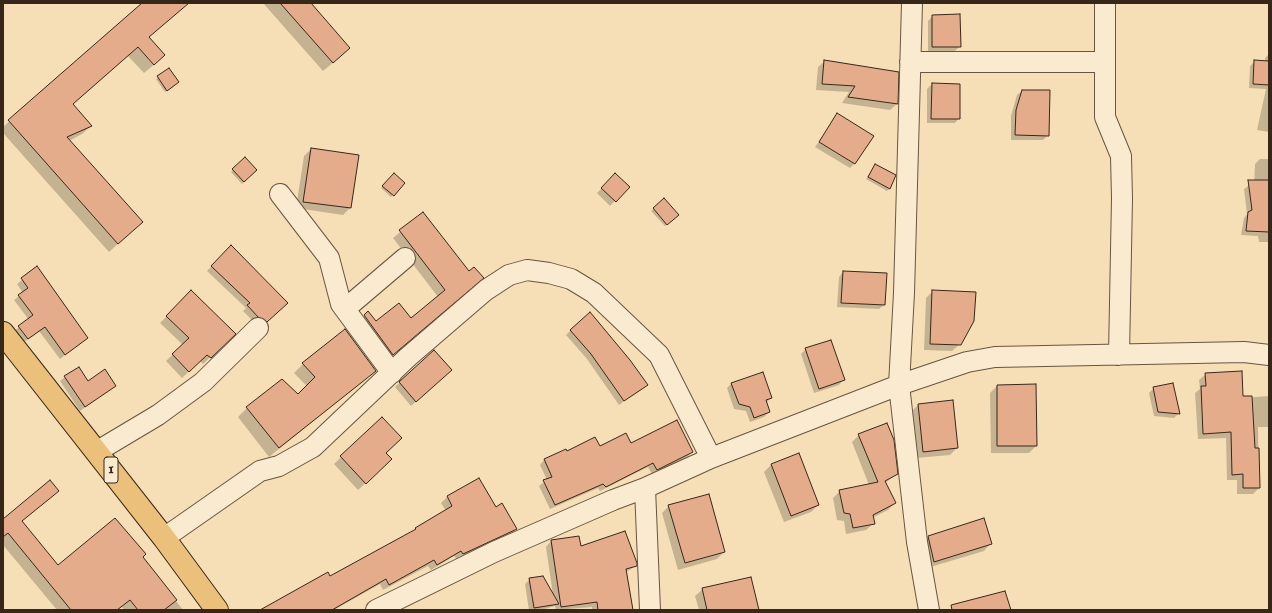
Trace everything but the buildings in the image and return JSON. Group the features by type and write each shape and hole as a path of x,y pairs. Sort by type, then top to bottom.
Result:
{"highway":[{"name":"1","path":"3,333 164,538 217,610"}],"street":[{"path":"912,3 904,293 899,385 917,542 929,610"},
{"path":"1105,3 1106,117 1121,156 1122,198 1119,355"},
{"path":"910,62 1105,62"},
{"path":"280,194 329,258 341,304 392,373"},
{"path":"345,310 404,258"},
{"path":"164,538 260,470 279,466 313,446 392,373 486,290 509,275 528,270 549,273 571,279 594,293 659,355 711,458"},
{"path":"96,452 158,415 203,382 258,328"},
{"path":"376,610 494,552 613,500 645,488 711,458 899,385 967,362 995,357 1244,352 1269,355"},
{"path":"645,488 650,610"}]}
